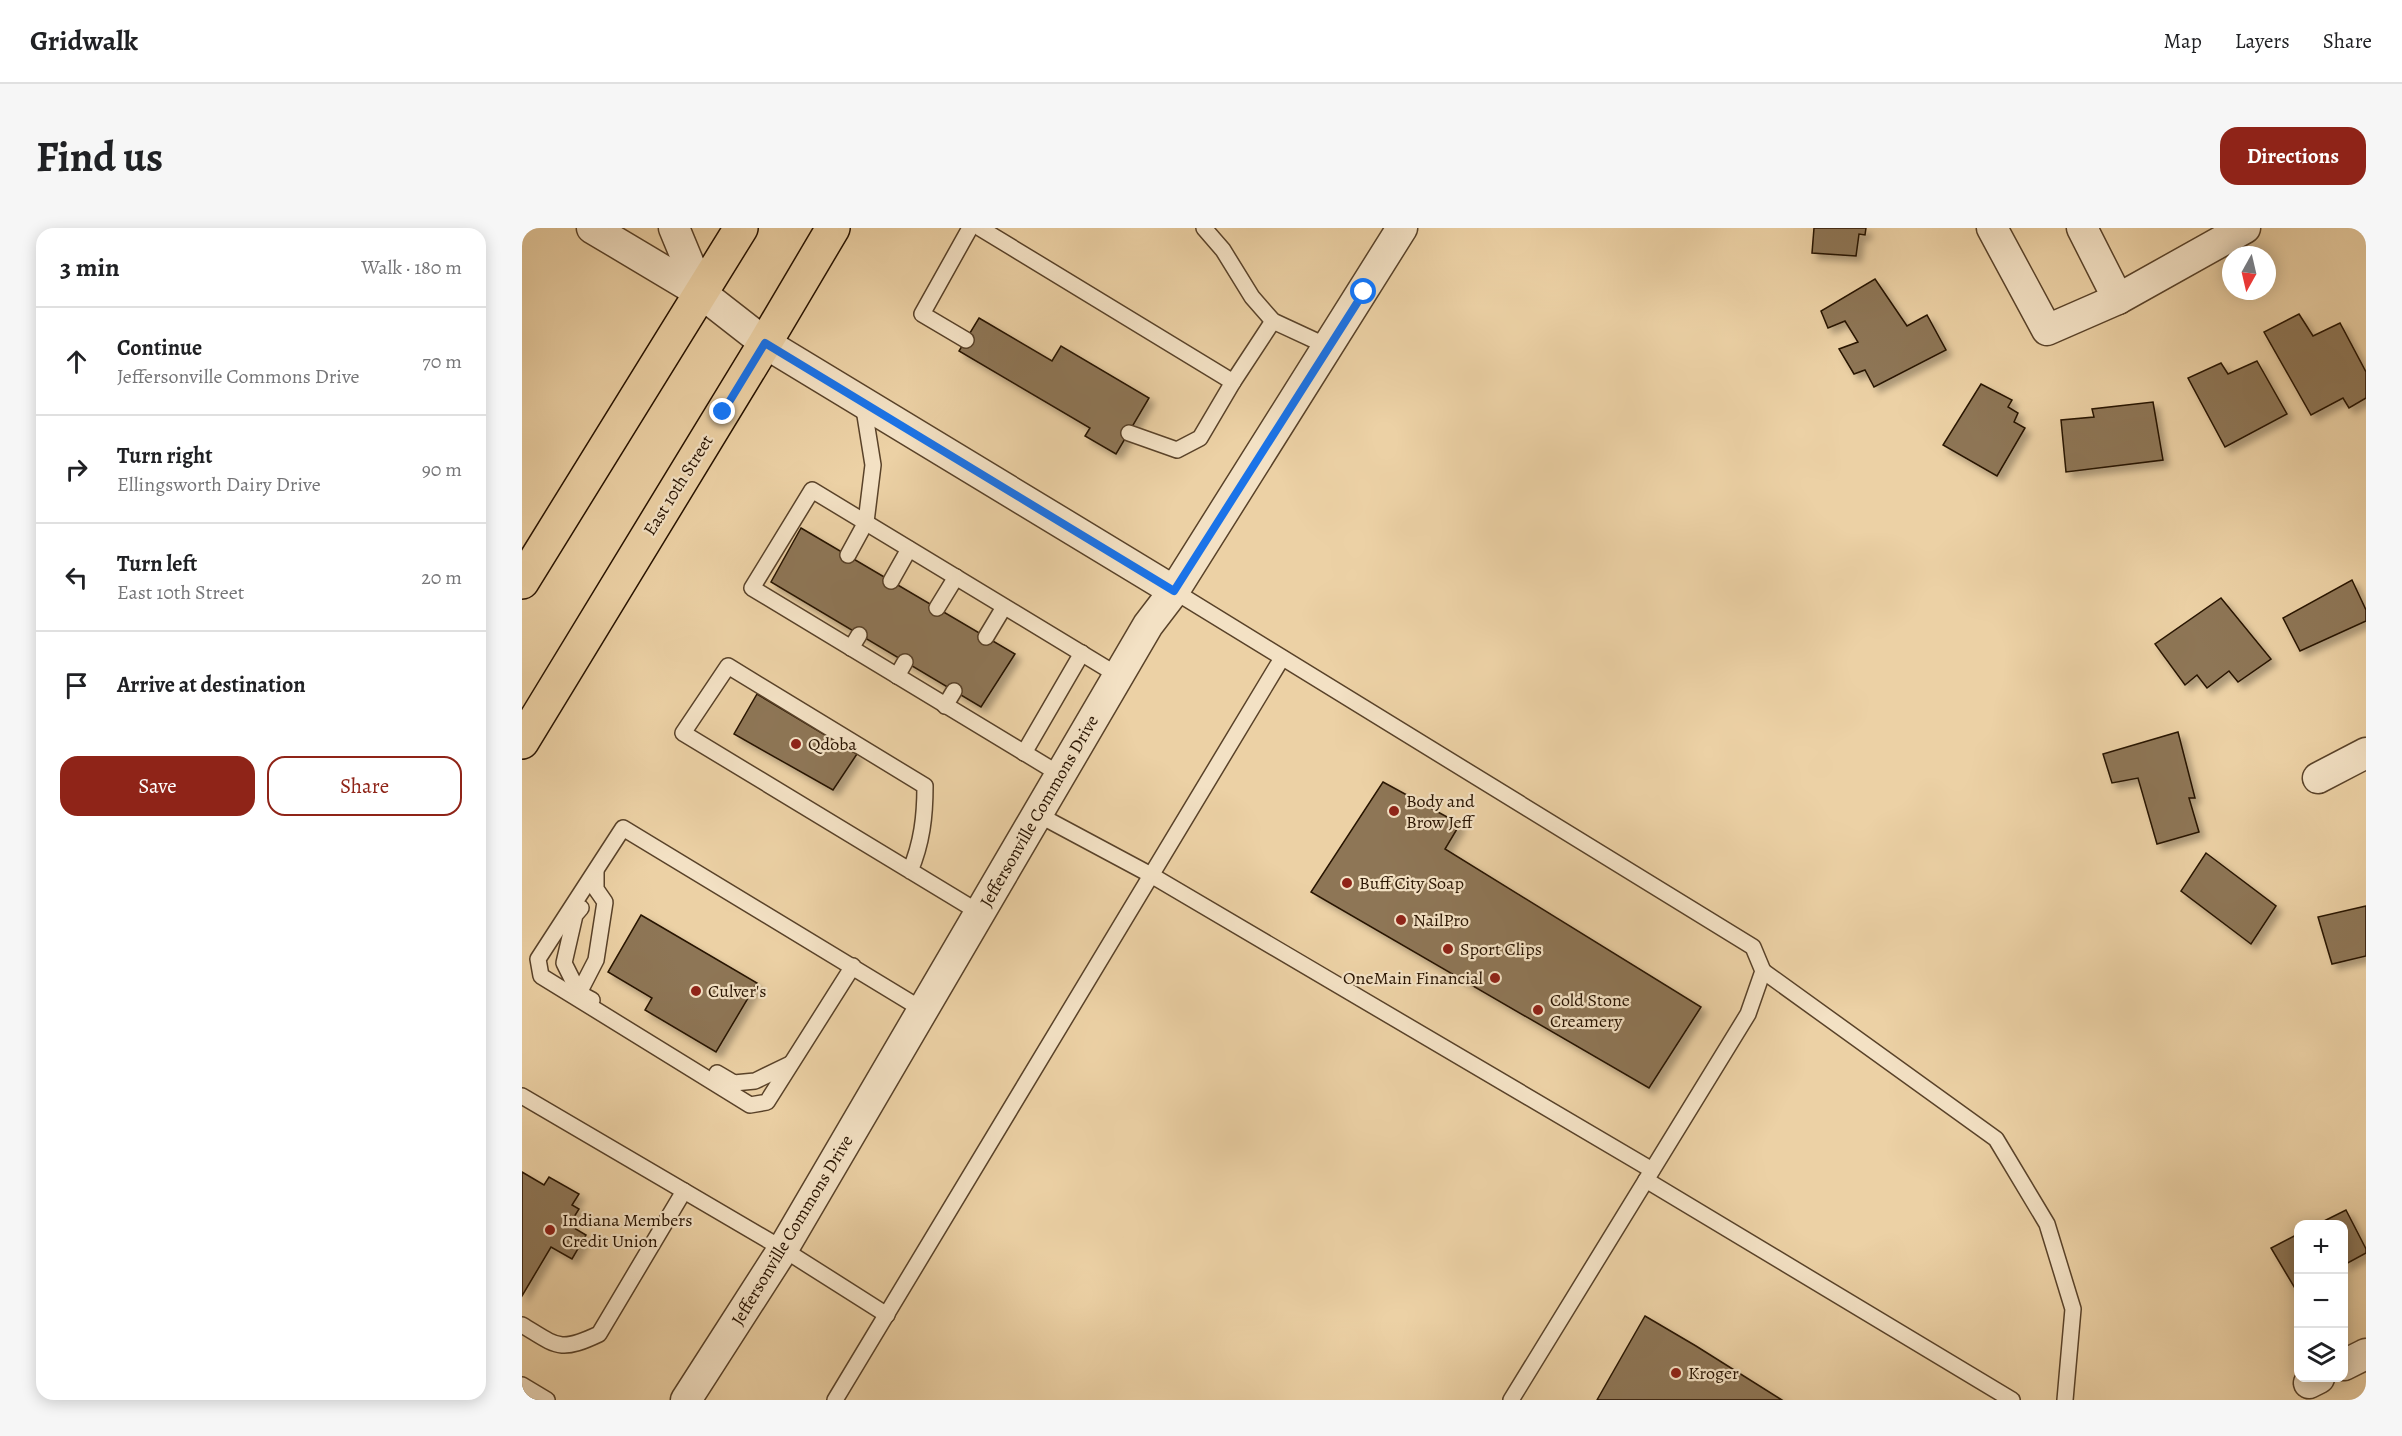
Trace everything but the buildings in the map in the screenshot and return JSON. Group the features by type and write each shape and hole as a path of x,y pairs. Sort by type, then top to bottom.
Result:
{"main road":[{"path":"522,582 741,228"},
{"name":"East 10th Street","path":"522,742 833,228"}],"street":[{"path":"592,228 701,293 765,343 1174,591"},
{"path":"674,228 701,293"},
{"name":"Jeffersonville Commons Drive","path":"686,1400 783,1249 1148,625 1174,591 1402,228"},
{"path":"1992,228 2047,330 2118,299 2245,228"},
{"path":"2082,228 2118,299"},
{"path":"2318,778 2366,753"},
{"path":"2348,1363 2366,1354"}],"lane":[{"path":"966,340 922,314 970,228"},
{"path":"980,228 1233,382"},
{"path":"1204,228 1223,250 1252,297 1273,321 1329,347"},
{"path":"1129,433 1177,450 1200,438 1273,321"},
{"path":"848,555 866,522 873,465 863,403"},
{"path":"1061,775 851,648 814,617 752,588 813,490 1119,676"},
{"path":"891,581 909,549"},
{"path":"937,608 956,577"},
{"path":"1174,591 1753,947 1763,971 1996,1139 2047,1224 2073,1309 2065,1400"},
{"path":"986,637 1004,607"},
{"path":"851,648 859,634"},
{"path":"1024,753 1082,653"},
{"path":"835,1400 1282,658"},
{"path":"897,676 905,662"},
{"path":"910,871 919,850 923,828 925,786 728,666 683,733 910,871 980,913"},
{"path":"945,706 954,692"},
{"path":"1037,814 1151,876 1649,1175 2012,1400"},
{"path":"853,966 767,1102 750,1105 541,976 538,959 623,828 853,966 923,1010"},
{"path":"579,993 596,960 605,902 596,889 596,872"},
{"path":"596,889 575,915 564,963 579,993 734,1083 755,1081 790,1064"},
{"path":"1511,1400 1748,1014 1763,971"},
{"path":"522,1096 783,1249 887,1315"},
{"path":"522,1325 557,1346 579,1343 599,1334 684,1191"},
{"path":"522,1385 547,1400"}],"place":[{"name":"Qdoba","path":"796,744"},
{"name":"Body and Brow Jeff","path":"1394,811"},
{"name":"Buff City Soap","path":"1347,883"},
{"name":"NailPro","path":"1401,920"},
{"name":"Sport Clips","path":"1448,949"},
{"name":"OneMain Financial","path":"1495,978"},
{"name":"Culver's","path":"696,991"},
{"name":"Cold Stone Creamery","path":"1538,1010"},
{"name":"Indiana Members Credit Union","path":"550,1230"},
{"name":"Kroger","path":"1676,1373"}],"route":[{"path":"723,412 765,343 1174,591 1364,292"}]}
